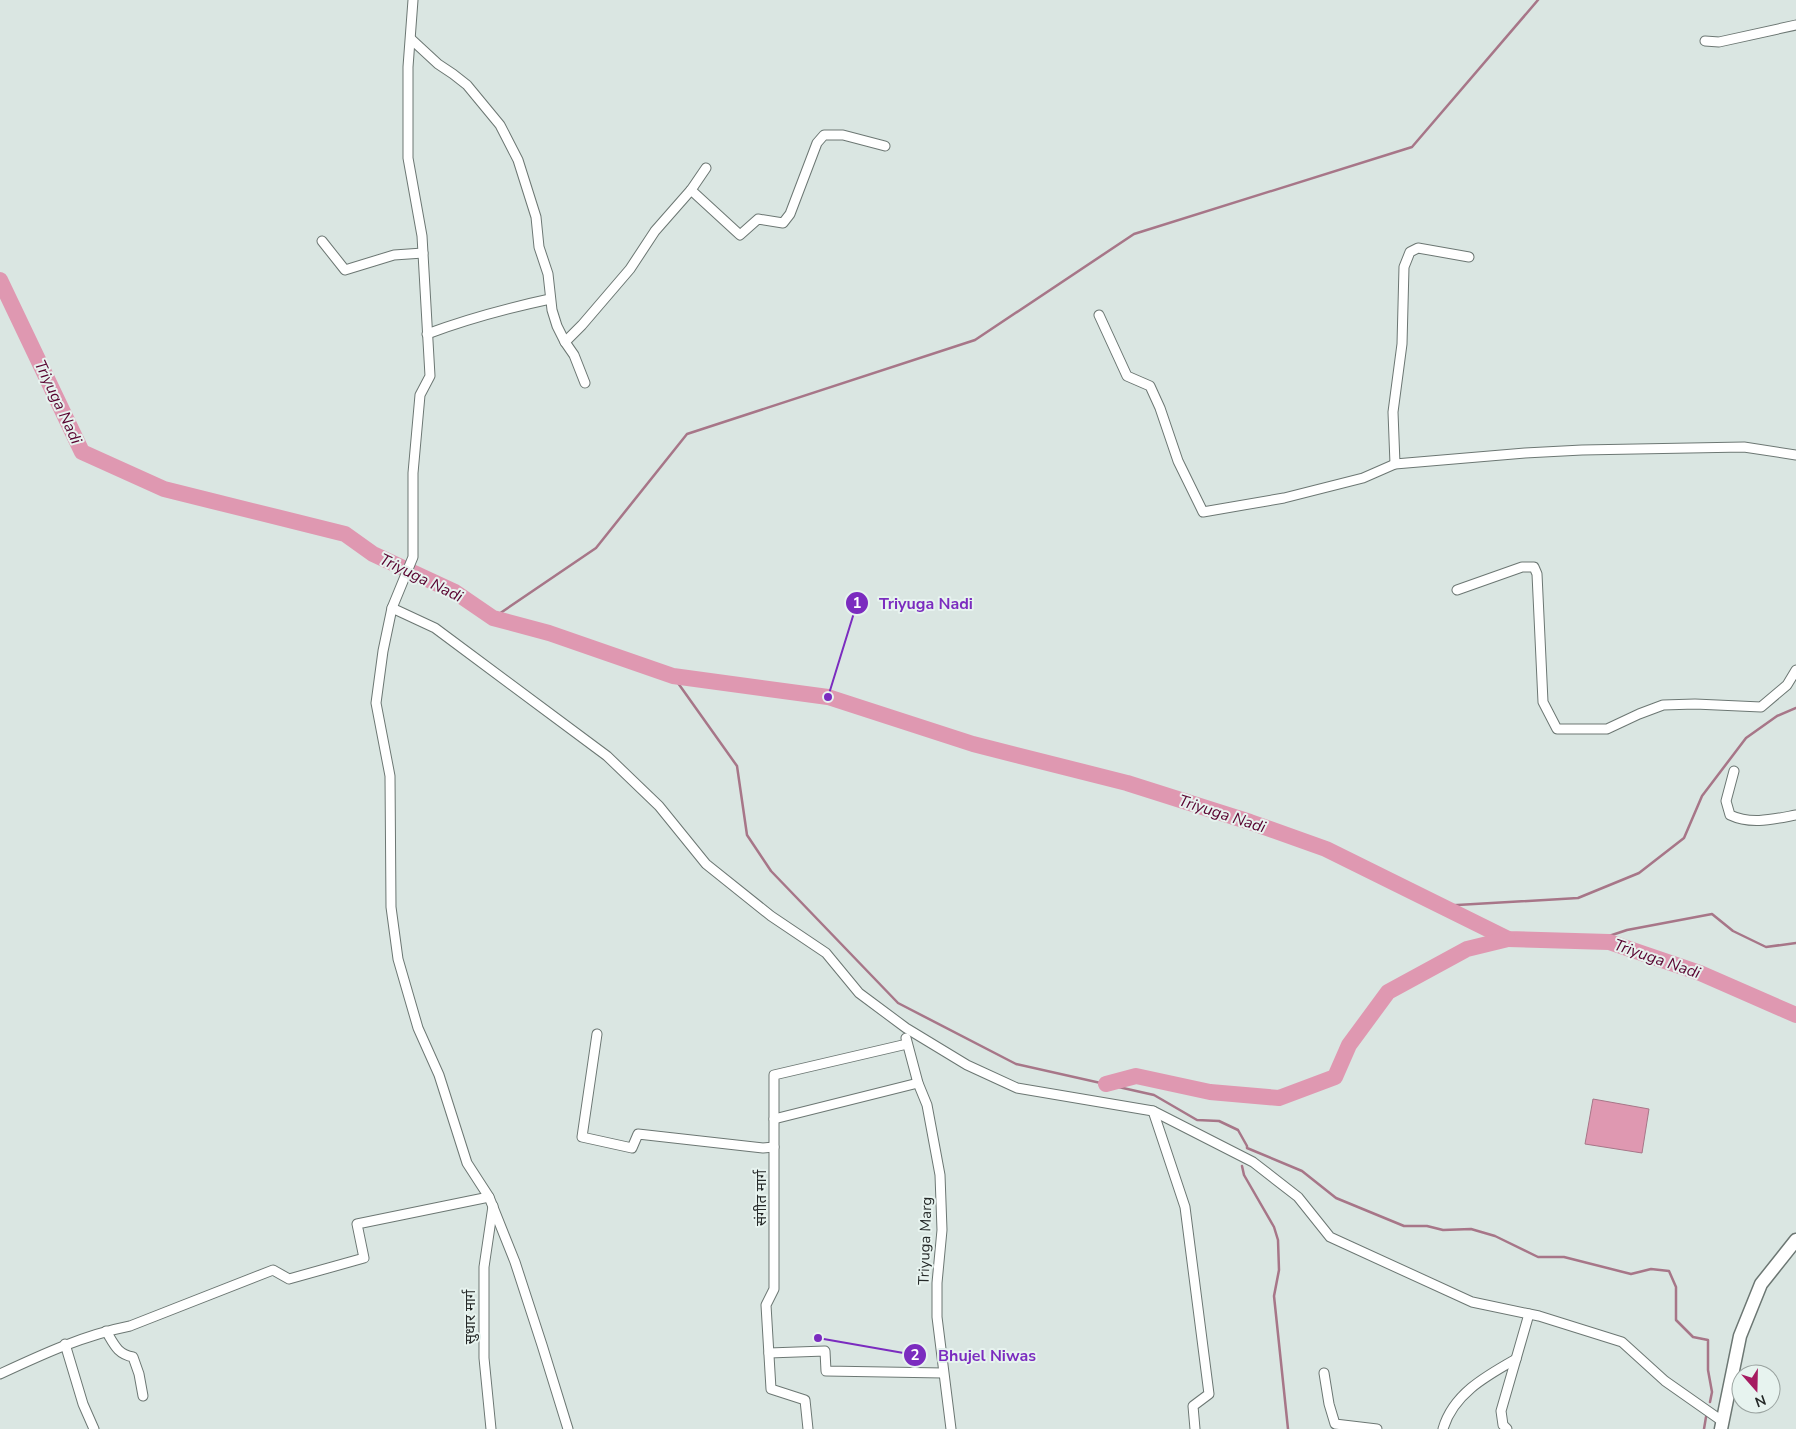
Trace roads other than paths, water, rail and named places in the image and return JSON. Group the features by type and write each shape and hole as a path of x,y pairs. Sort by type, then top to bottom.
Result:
{"main road":[{"path":"1722,1425 1740,1336 1761,1284 1796,1240"}],"street":[{"path":"413,0 408,67 408,158 422,236 430,376 420,396 412,473 413,557 392,608 376,702 390,776 391,907 398,959 418,1028 439,1075 468,1162 491,1202 521,1280 568,1429"},
{"path":"1705,41 1719,42 1796,24"},
{"path":"410,39 467,86 500,125 518,160 536,216 539,247 548,274 550,298 557,326 574,355 585,384"},
{"path":"691,190 740,235 758,219 783,223 790,214 817,142 824,134 843,135 885,146"},
{"path":"565,342 630,269 655,231 691,190 706,168"},
{"path":"322,241 345,270 394,254 423,253"},
{"path":"1395,464 1393,412 1402,344 1404,267 1410,252 1418,248 1469,258"},
{"path":"427,334 468,319 550,298"},
{"path":"1099,316 1127,376 1150,386 1160,408 1178,461 1203,512 1284,498 1363,478 1395,464 1525,453 1601,450 1744,447 1796,455"},
{"path":"1457,590 1522,567 1534,567 1537,574 1544,702 1557,730 1607,729 1663,705 1695,704 1761,707 1787,686 1796,670"},
{"path":"392,608 435,628 607,756 659,806 706,864 771,916 826,954 859,993 906,1028 967,1064 1017,1088 1153,1111 1252,1162 1298,1197 1330,1237 1472,1302 1529,1314 1622,1342 1665,1381 1722,1425"},
{"path":"1734,771 1726,801 1730,815 1762,821 1796,815"},
{"name":"Triyuga Marg","path":"906,1028 907,1044 918,1083 927,1105 940,1174 942,1230 937,1283 937,1317 951,1429"},
{"path":"597,1034 582,1136 632,1148 638,1134 762,1148 774,1147"},
{"name":"संगीत मार्ग","path":"808,1429 805,1400 771,1389 766,1305 774,1289 774,1075 907,1044"},
{"path":"774,1119 918,1083"},
{"path":"1153,1111 1185,1207 1209,1394 1193,1406 1195,1429"},
{"path":"0,1374 65,1344 106,1331 130,1326 273,1270 288,1278 364,1258 357,1224 491,1202"},
{"name":"सुधार मार्ग","path":"491,1202 484,1267 484,1358 491,1429"},
{"path":"1506,1429 1503,1425 1500,1411 1529,1314"},
{"path":"106,1331 114,1345 124,1355 132,1357 139,1374 143,1396"},
{"path":"65,1344 83,1404 94,1429"},
{"path":"769,1353 825,1352 826,1371 943,1373"},
{"path":"1443,1429 1446,1416 1466,1392 1487,1375 1516,1359"},
{"path":"1324,1373 1329,1404 1335,1424 1377,1429"}],"waterway":[{"path":"493,618 596,548 687,434 975,340 1134,234 1412,147 1538,0"},
{"name":"Triyuga Nadi","path":"0,280 82,452 164,489 345,534 373,554 455,592 493,618 549,633 673,676 828,697 973,744 1127,783 1250,822 1326,849 1508,939 1609,942 1700,973 1796,1015"},
{"path":"673,676 737,766 747,835 771,871 898,1003 1016,1064 1154,1095 1197,1120 1219,1121 1238,1130 1247,1148 1302,1171 1336,1198 1404,1226 1427,1226 1443,1230 1471,1229 1495,1236 1538,1257 1564,1257 1631,1274 1651,1269 1669,1271 1676,1287 1676,1320 1693,1337 1708,1340 1708,1370 1712,1392 1710,1402"},
{"path":"1440,906 1578,898 1639,873 1684,838 1702,796 1746,738 1777,716 1796,708"},
{"path":"1591,942 1627,930 1712,914 1733,931 1766,947 1796,943"},
{"path":"1106,1084 1136,1076 1210,1092 1279,1098 1335,1077 1349,1045 1388,992 1467,949 1508,939"},
{"path":"1242,1166 1244,1175 1274,1227 1278,1240 1279,1270 1274,1296 1288,1429"},
{"path":"1704,1429 1706,1417"}],"place":[{"name":"Triyuga Nadi","path":"828,697"},
{"name":"Bhujel Niwas","path":"818,1338"}]}
